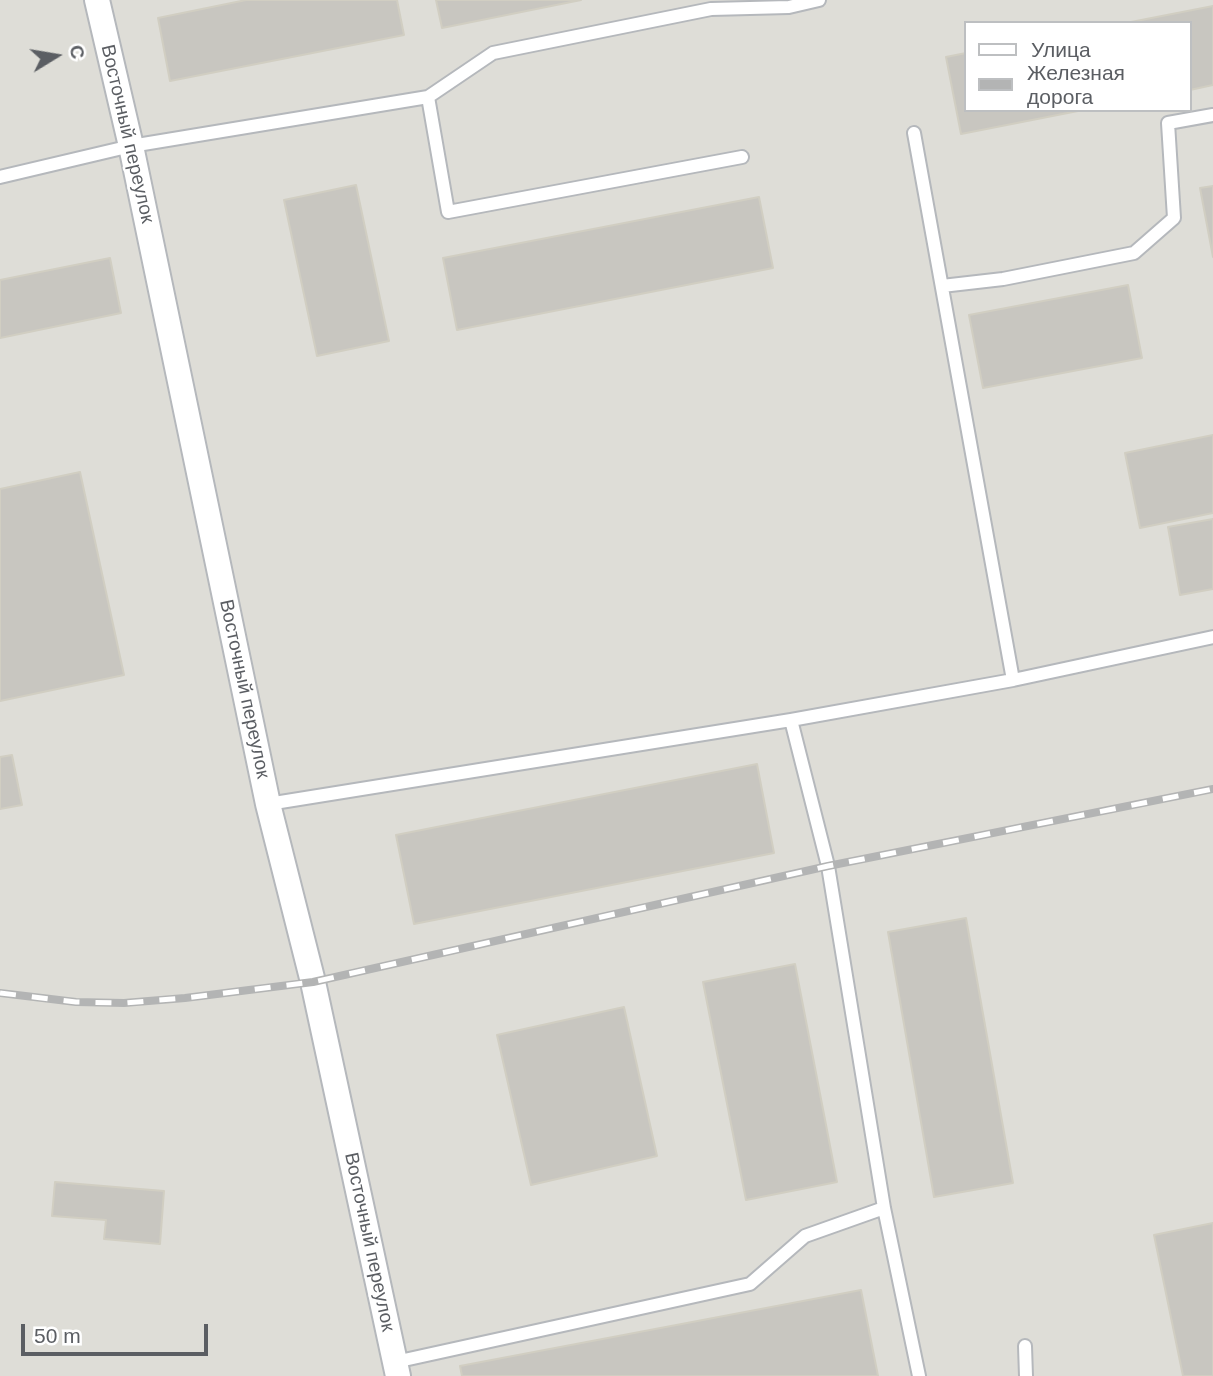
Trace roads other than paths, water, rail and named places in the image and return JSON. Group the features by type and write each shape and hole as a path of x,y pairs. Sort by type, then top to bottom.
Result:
{"street":[{"name":"Восточный переулок","path":"97,0 131,146 268,804 313,982 396,1369"}],"lane":[{"path":"0,177 131,146 428,97 493,53 711,9 789,7 819,0"},
{"path":"428,97 448,212 742,157"},
{"path":"942,286 1003,279 1134,253 1174,218 1168,123 1213,115"},
{"path":"914,134 1013,680"},
{"path":"268,804 791,720 1013,680 1213,637"},
{"path":"791,720 828,866 884,1208 919,1376"},
{"path":"396,1369 750,1284 805,1237 884,1208"},
{"path":"1025,1346 1026,1376"}],"railway":[{"path":"0,993 76,1002 124,1003 313,982 828,866 1213,789"}]}
